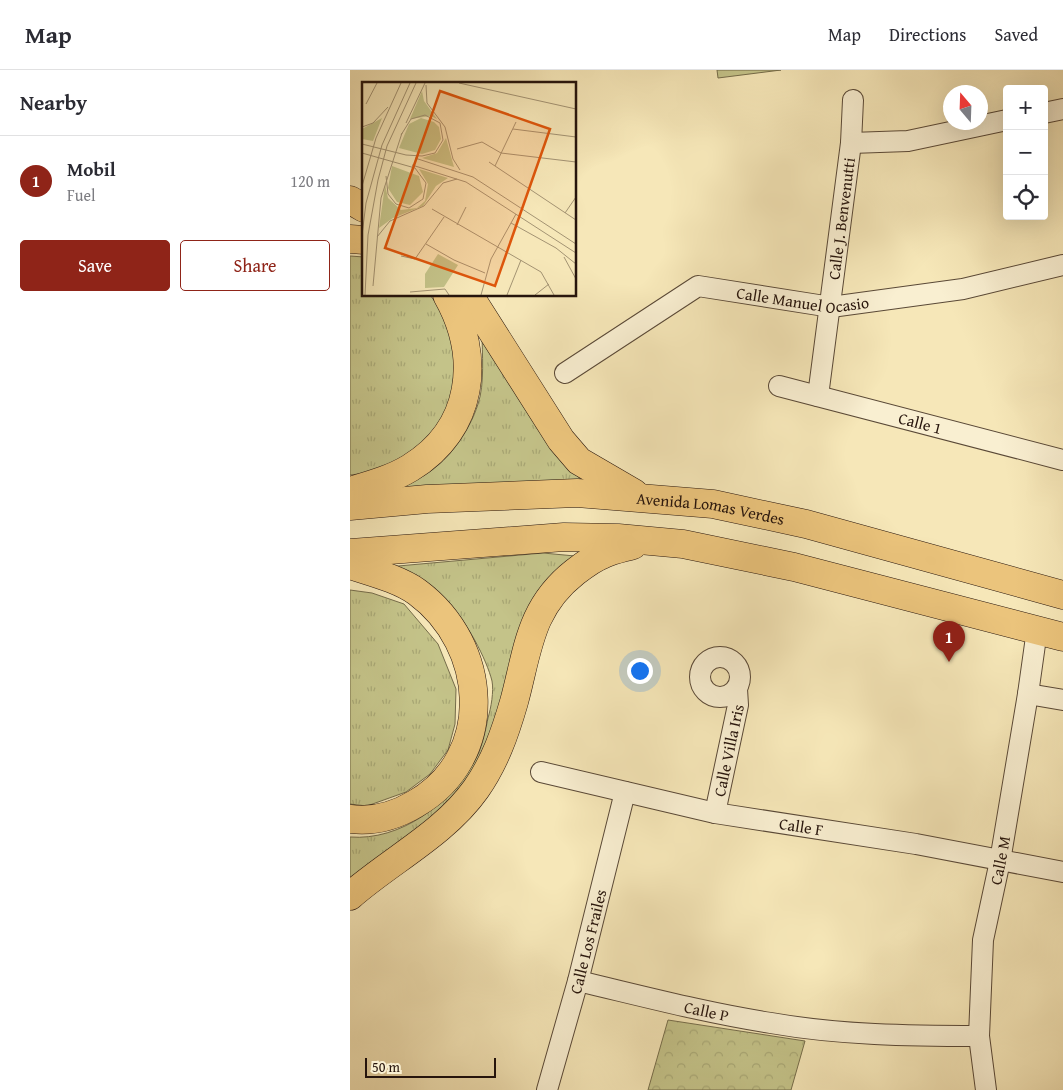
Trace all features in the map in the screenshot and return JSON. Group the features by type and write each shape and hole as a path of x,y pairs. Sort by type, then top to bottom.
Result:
{"main road":[{"path":"350,200 362,207"},
{"path":"350,491 394,476 425,458 446,438 460,412 467,387 468,358 460,324 447,296"},
{"path":"470,296 561,440 579,461 640,496"},
{"name":"Avenida Lomas Verdes","path":"350,506 427,498 577,493 640,496 713,504 806,524 1063,595"},
{"path":"350,553 564,537 683,544 794,567 1063,637"},
{"path":"350,896 461,808 486,774 502,740 514,701 527,645 537,618 551,596 563,582 603,554 648,541"},
{"path":"350,565 402,584 416,591 431,604 453,631 469,668 475,697 472,730 458,765 441,787 397,814 376,819 350,819"}],"street":[{"name":"Calle J. Benvenutti","path":"818,396 851,143 853,100"},
{"path":"1048,112 1063,109"},
{"path":"851,143 908,141 1003,121"},
{"name":"Calle Manuel Ocasio","path":"565,372 698,286 831,307 963,289 1063,265"},
{"name":"Calle 1","path":"779,386 1063,460"},
{"name":"Calle M","path":"986,1090 979,1036 983,940 1000,861 1037,630"},
{"name":"Calle Villa Iris","path":"715,813 738,705 737,689"},
{"path":"1028,694 1063,700"},
{"name":"Calle F","path":"541,772 715,813 916,844 1063,872"},
{"name":"Calle Los Frailes","path":"547,1090 578,981 625,792"},
{"name":"Calle P","path":"578,981 773,1024 923,1036 979,1036"}],"green space":[{"path":"717,70 781,70 718,78"},
{"path":"350,256 362,257 362,296 431,296 443,312 456,349 456,390 444,419 418,451 377,472 350,475"},
{"path":"482,332 564,461 584,483 381,494 430,472 448,456 463,436 474,415 482,387"},
{"path":"543,553 575,556 521,629 512,653 502,712 483,771 350,889 350,837 369,837 405,826 422,817 452,792 464,777 479,752 492,700 493,690 489,672 475,640 462,619 449,605 434,594 387,567"},
{"path":"350,590 372,593 404,604 438,644 456,689 455,724 448,750 430,774 406,792 367,806 350,804"},
{"path":"668,1020 805,1041 791,1090 648,1090"}],"place":[{"name":"Mobil","path":"949,662"}]}
